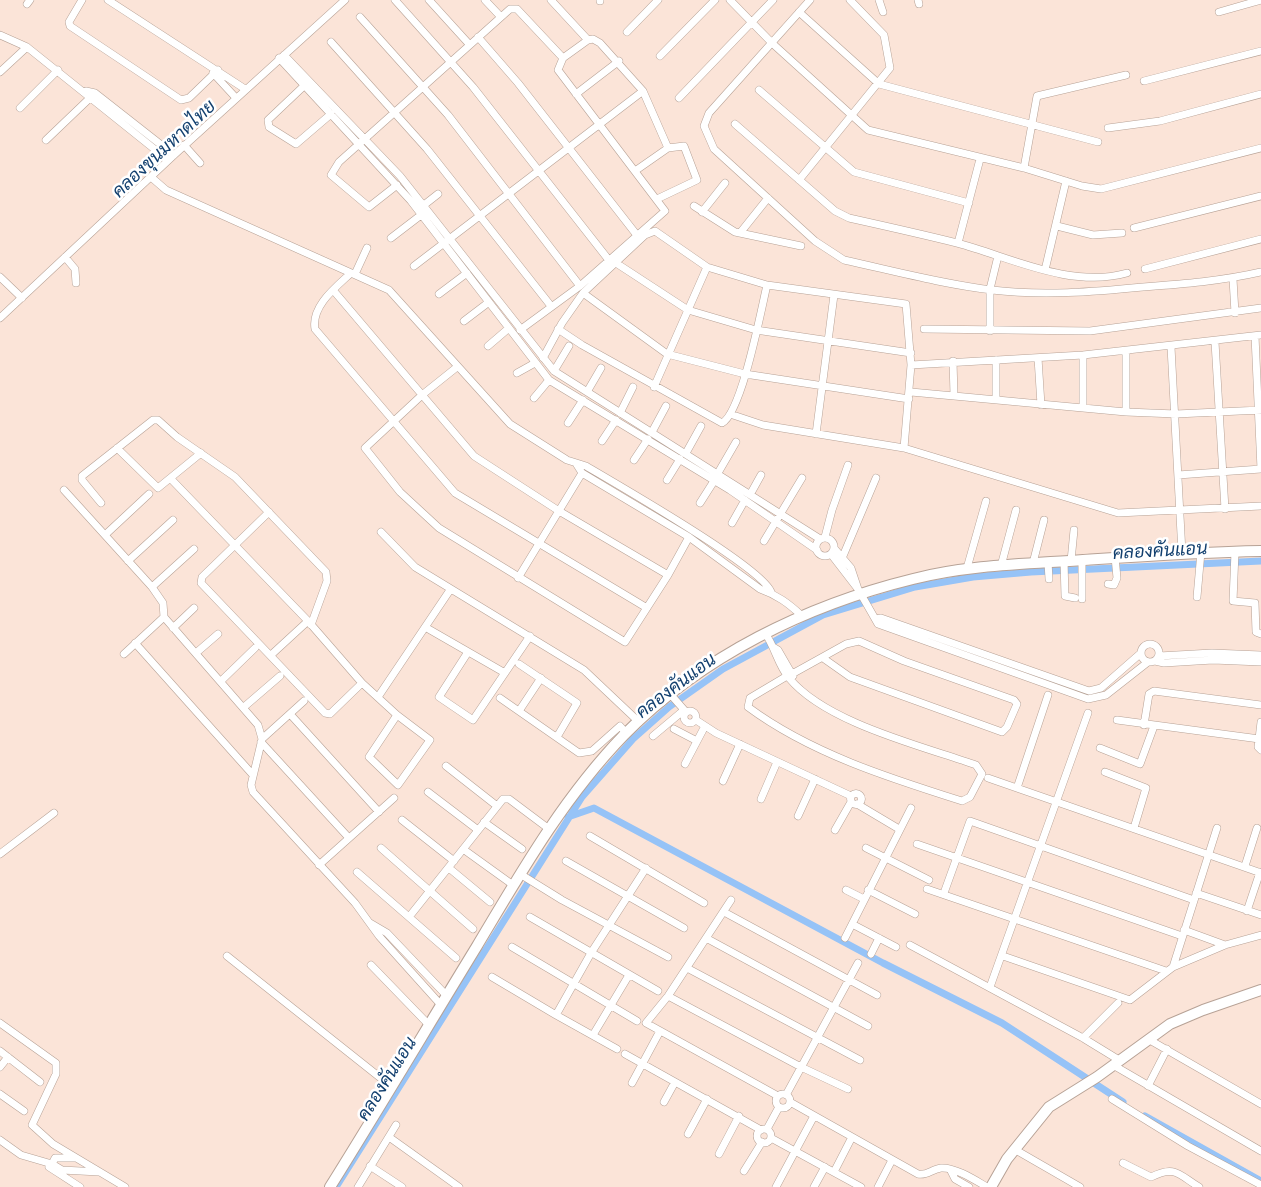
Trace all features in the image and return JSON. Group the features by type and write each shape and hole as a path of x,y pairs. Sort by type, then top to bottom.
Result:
{"street":[{"path":"82,0 69,22 70,26 181,100 187,100 214,71"},
{"path":"108,0 244,89"},
{"path":"0,318 69,261 171,157 187,149 244,89 283,58 345,0"},
{"path":"395,0 450,61 608,259"},
{"path":"429,0 469,44"},
{"path":"485,0 501,16"},
{"path":"551,0 588,40"},
{"path":"627,32 658,0"},
{"path":"660,56 715,0"},
{"path":"730,0 851,117 874,133 1024,168 1091,188 1114,187 1261,148"},
{"path":"680,98 773,0"},
{"path":"810,0 773,44 709,112 705,126 714,149 815,241 844,260 943,282 1030,293 1094,291 1233,279 1261,272"},
{"path":"800,180 890,68 884,35 850,0"},
{"path":"879,0 883,12"},
{"path":"1219,12 1261,0"},
{"path":"397,186 369,207 331,175 334,168 359,144 501,16 516,8 563,58"},
{"path":"800,12 879,84 1098,142"},
{"path":"360,17 448,115 581,290 667,354 745,374 823,387 910,395 954,395 1126,412 1176,414 1260,410"},
{"path":"0,34 27,47 171,157"},
{"path":"478,37 636,234"},
{"path":"543,358 581,290 608,259 664,211 558,70 563,58 588,40 597,40 619,61 643,91 668,148"},
{"path":"331,42 394,112 551,306"},
{"path":"0,72 27,47"},
{"path":"1144,81 1261,51"},
{"path":"283,58 421,215 448,242 480,284 520,330 535,363 549,380 650,435 680,459 714,481 752,494 833,542 833,551 861,593"},
{"path":"576,94 619,61"},
{"path":"20,108 58,70"},
{"path":"214,71 236,98"},
{"path":"1024,168 1037,96 1125,75"},
{"path":"306,84 268,120 269,127 296,144 331,114"},
{"path":"306,84 365,139 424,205 467,273 480,284 489,302 509,328 554,371 587,392 618,416"},
{"path":"759,90 854,172 969,203"},
{"path":"414,267 643,91"},
{"path":"46,140 90,94"},
{"path":"1108,128 1160,121 1261,97"},
{"path":"735,124 843,216 958,243 1045,270 1096,278 1127,273"},
{"path":"635,171 668,148 684,146 698,180 657,199"},
{"path":"187,149 200,163"},
{"path":"958,243 980,159"},
{"path":"152,178 162,187 384,286 394,294 510,424 577,465 586,466 716,551 769,586 771,592 801,615"},
{"path":"1045,270 1066,181"},
{"path":"702,212 725,183"},
{"path":"424,205 438,194"},
{"path":"1134,228 1261,196"},
{"path":"740,233 768,198"},
{"path":"694,206 729,230 801,246"},
{"path":"391,238 421,215"},
{"path":"1057,226 1093,235 1122,233"},
{"path":"520,330 551,306 581,290 652,231 707,267 767,285 906,303 911,365 904,448"},
{"path":"1145,269 1261,239"},
{"path":"367,248 353,274 333,290 316,315 315,329 455,493 538,545 647,608"},
{"path":"990,331 990,289 998,256"},
{"path":"69,261 76,283"},
{"path":"616,263 687,310 756,330 910,353"},
{"path":"654,387 707,267"},
{"path":"439,294 467,273"},
{"path":"0,277 22,298"},
{"path":"1233,279 1235,313"},
{"path":"558,329 654,387 721,423 725,422 730,414 745,374 767,285"},
{"path":"333,290 474,456 559,511 668,575"},
{"path":"816,434 834,295"},
{"path":"464,321 489,302"},
{"path":"924,329 1090,331 1261,308"},
{"path":"488,346 509,328"},
{"path":"911,365 1083,356 1258,336 1261,469 1178,475"},
{"path":"1215,342 1225,509"},
{"path":"554,371 568,346"},
{"path":"1171,346 1182,553"},
{"path":"1126,351 1126,412"},
{"path":"1083,356 1083,407"},
{"path":"1038,358 1041,405"},
{"path":"996,360 996,399"},
{"path":"953,362 954,395"},
{"path":"517,373 535,363"},
{"path":"457,367 367,444 367,453 400,492 438,528 625,642 668,575 689,537"},
{"path":"587,392 601,368"},
{"path":"534,398 549,380"},
{"path":"602,441 633,387"},
{"path":"568,423 583,400"},
{"path":"634,460 666,406"},
{"path":"730,414 763,424 904,448 1118,513 1261,506"},
{"path":"101,503 81,476 154,419 230,472 327,574 309,623 271,655"},
{"path":"686,453 700,426"},
{"path":"718,473 736,442"},
{"path":"664,444 686,453 718,473 746,500 817,550 820,555 833,551 843,556 857,579 869,611 876,619 884,628 1088,699 1106,694 1154,660 1158,648 1151,644 1145,646 1141,653 1101,688 1089,691 881,618 876,619"},
{"path":"117,448 156,488 171,479 201,453"},
{"path":"667,480 680,459"},
{"path":"577,465 582,473 647,507 689,537 716,551"},
{"path":"817,550 848,465"},
{"path":"518,578 582,473"},
{"path":"752,494 761,475"},
{"path":"764,541 802,478"},
{"path":"843,556 876,478"},
{"path":"171,479 309,623 362,683 430,741 398,785 369,757 397,715"},
{"path":"700,503 714,481"},
{"path":"64,490 152,587 162,603 164,617 244,707 258,725 262,741 349,838"},
{"path":"105,535 149,494"},
{"path":"732,523 746,500"},
{"path":"968,568 986,501"},
{"path":"1001,566 1016,510"},
{"path":"269,512 200,581 325,713 330,714 362,683"},
{"path":"129,561 173,520"},
{"path":"1033,563 1044,520"},
{"path":"1073,563 1081,578 1078,599 1065,596 1066,580 1073,563 1074,530"},
{"path":"381,532 415,567 584,670 635,718"},
{"path":"152,587 194,549"},
{"path":"500,698 579,753 586,753 623,729 635,718 672,696 720,660 767,636 801,615 861,593 968,568 1033,563 1048,565 1116,561 1182,553 1234,555 1261,551"},
{"path":"1197,597 1201,555"},
{"path":"1234,555 1233,601 1255,603 1256,630 1261,634"},
{"path":"1108,584 1115,584 1116,561"},
{"path":"1048,565 1049,579"},
{"path":"378,697 450,590"},
{"path":"173,628 194,608"},
{"path":"124,654 164,617"},
{"path":"425,627 505,673"},
{"path":"196,653 218,634"},
{"path":"468,652 438,697 474,719 530,636"},
{"path":"767,636 791,677 802,692 836,713 902,740 976,765 982,774 970,797 962,801 848,761 810,744 748,707 750,698 791,677 846,644 859,641 904,661 1004,696 1017,704 1007,728 1002,732 860,681 836,669 823,658"},
{"path":"135,643 253,775"},
{"path":"220,681 255,648"},
{"path":"1141,653 1154,660 1261,655"},
{"path":"1237,656 1261,662"},
{"path":"519,664 578,704 557,737"},
{"path":"244,707 280,676"},
{"path":"519,711 542,678"},
{"path":"1144,725 1149,694 1154,690 1261,705"},
{"path":"1017,788 1048,695"},
{"path":"672,696 684,710 693,711 697,715 696,720 705,726 815,779 899,829"},
{"path":"304,701 262,741 253,775 253,792 368,921 387,933 444,1000"},
{"path":"653,736 684,710"},
{"path":"990,987 1003,956 1088,713"},
{"path":"290,714 379,812"},
{"path":"1117,720 1259,739"},
{"path":"1261,722 1258,747 1261,750"},
{"path":"685,764 705,726"},
{"path":"1100,748 1140,764 1154,726"},
{"path":"330,1187 549,828 623,729"},
{"path":"674,729 697,741"},
{"path":"723,781 740,744"},
{"path":"761,799 777,762"},
{"path":"446,766 497,806"},
{"path":"1105,772 1146,788 1134,828"},
{"path":"988,778 1209,852 1261,873 1248,911"},
{"path":"798,816 815,779"},
{"path":"428,792 478,830"},
{"path":"320,865 394,798"},
{"path":"409,917 503,799 509,799 549,828"},
{"path":"835,830 853,801"},
{"path":"845,938 884,857 911,808"},
{"path":"0,854 54,813"},
{"path":"402,820 454,861"},
{"path":"944,893 969,821 1195,896 1261,915"},
{"path":"484,822 522,849"},
{"path":"1170,969 1217,828"},
{"path":"1245,866 1257,828"},
{"path":"590,836 704,903"},
{"path":"917,844 1225,945"},
{"path":"381,848 473,929"},
{"path":"866,848 929,880"},
{"path":"463,849 513,885"},
{"path":"566,861 684,928"},
{"path":"449,868 490,902"},
{"path":"556,1015 608,924 646,868"},
{"path":"357,872 456,958"},
{"path":"522,875 543,889 668,957"},
{"path":"927,889 1170,969"},
{"path":"846,891 864,899"},
{"path":"868,891 915,914"},
{"path":"731,900 668,996 646,1023 784,1097 921,1175 941,1168 958,1172 987,1187"},
{"path":"724,912 877,995"},
{"path":"530,917 658,991"},
{"path":"852,924 896,947"},
{"path":"1003,956 1128,1000 1134,998 1170,969 1225,945 1261,935"},
{"path":"706,938 868,1026"},
{"path":"871,954 879,938"},
{"path":"910,945 1083,1038 1148,1086 1261,1151"},
{"path":"512,947 636,1021"},
{"path":"227,956 392,1087"},
{"path":"779,1107 776,1103 784,1097 819,1038 858,963"},
{"path":"371,965 429,1025"},
{"path":"687,968 860,1060"},
{"path":"593,1035 629,975"},
{"path":"492,977 617,1049"},
{"path":"992,1187 1014,1149 1049,1107 1097,1077 1170,1024 1261,990"},
{"path":"668,996 801,1067 848,1089"},
{"path":"1083,1038 1118,1003"},
{"path":"0,1023 56,1063 56,1074 32,1125 40,1134 125,1187"},
{"path":"632,1083 660,1030"},
{"path":"1148,1038 1261,1104"},
{"path":"1148,1086 1167,1049"},
{"path":"0,1051 40,1082"},
{"path":"625,1054 764,1129 771,1138 861,1187"},
{"path":"0,1067 8,1057"},
{"path":"664,1102 675,1082"},
{"path":"0,1094 24,1111"},
{"path":"779,1107 787,1107 784,1097"},
{"path":"688,1134 707,1099"},
{"path":"1112,1099 1188,1146 1261,1185"},
{"path":"762,1142 757,1136 779,1107"},
{"path":"719,1154 739,1116"},
{"path":"776,1187 814,1116"},
{"path":"358,1187 396,1125"},
{"path":"389,1137 459,1187"},
{"path":"834,1172 852,1137"},
{"path":"744,1171 762,1142 771,1138"},
{"path":"0,1140 21,1155 52,1164 62,1170 102,1173"},
{"path":"1014,1149 1080,1187"},
{"path":"52,1164 55,1158 76,1158"},
{"path":"38,1160 80,1187"},
{"path":"878,1187 892,1160"},
{"path":"1123,1163 1151,1177 1165,1169 1171,1170 1199,1187"},
{"path":"370,1166 402,1187"},
{"path":"814,1187 825,1167"},
{"path":"951,1171 955,1179 969,1187"}],"waterway":[{"name":"คลองคันแอน","path":"336,1187 582,797 633,739 669,707 723,669 823,615 915,587 973,577 1031,572 1261,561"},
{"path":"568,817 594,808 883,963 1002,1023 1123,1102"},
{"path":"1145,1116 1261,1181"}],"water label":[{"name":"คลองขุนมหาดไทย","path":"164,149"}]}
